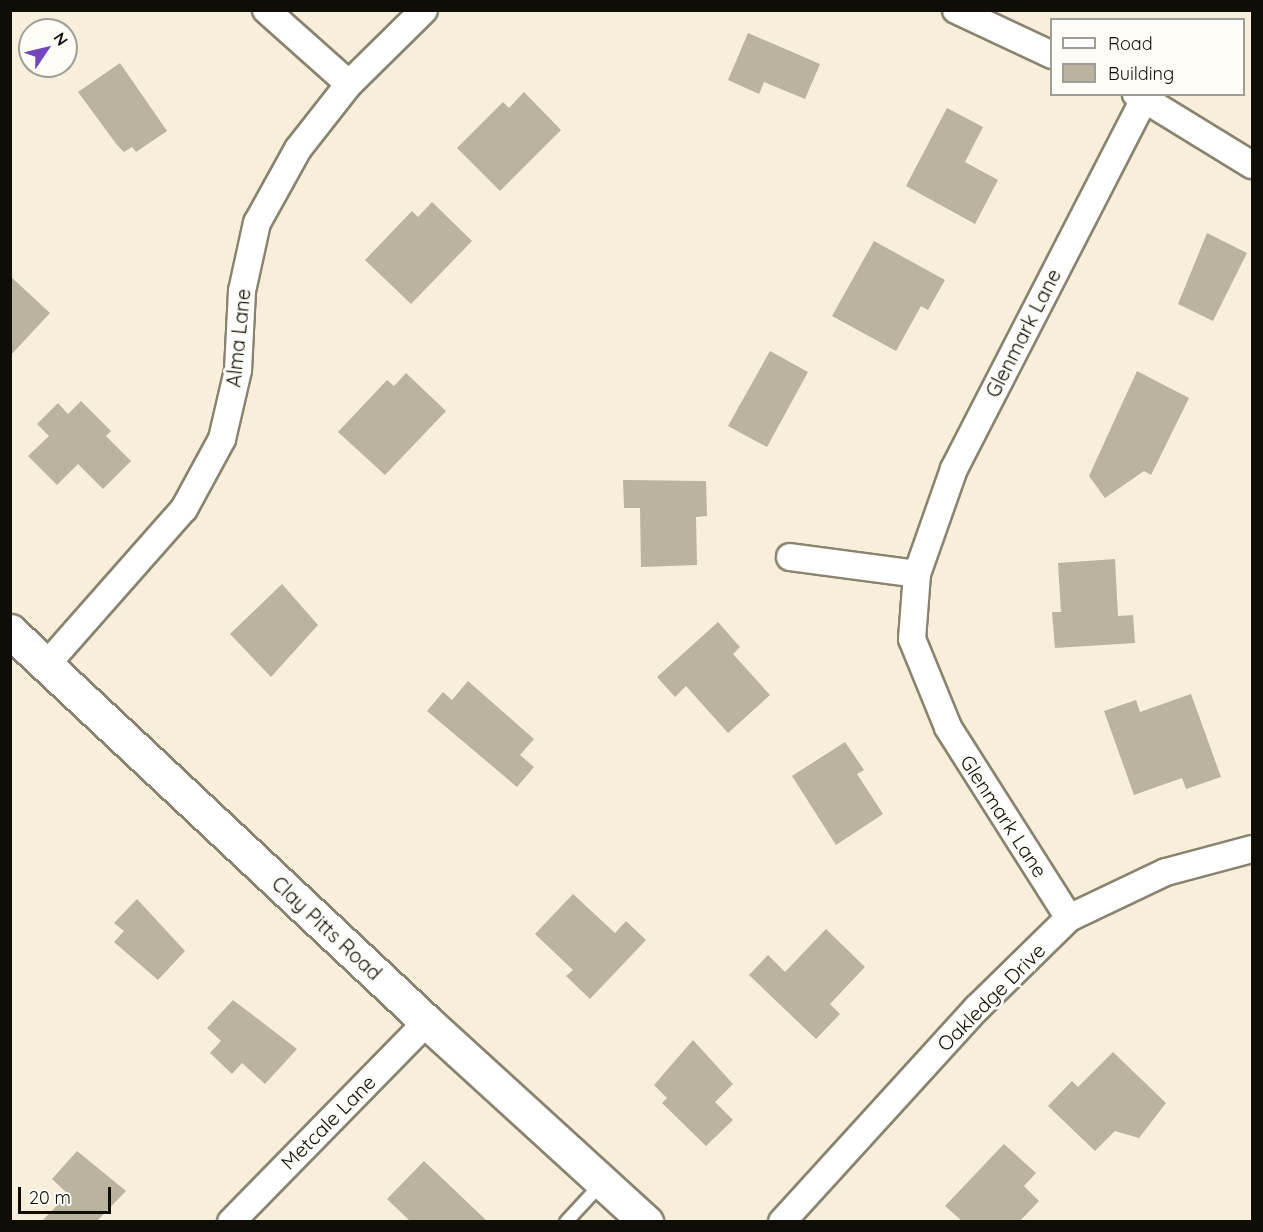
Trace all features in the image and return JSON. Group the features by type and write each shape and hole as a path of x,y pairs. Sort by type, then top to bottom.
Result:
{"street":[{"path":"266,10 349,84"},
{"name":"Alma Lane","path":"48,663 184,509 222,439 238,370 242,291 256,223 298,149 349,84 423,10"},
{"path":"956,10 1050,54"},
{"path":"1140,97 1252,165"},
{"name":"Glenmark Lane","path":"1069,918 948,727 912,639 917,574 954,469 1140,97"},
{"path":"790,557 917,574"},
{"name":"Clay Pitts Road","path":"10,631 48,663 427,1022 646,1221"},
{"name":"Oakledge Drive","path":"782,1221 977,1008 1069,918 1167,872 1252,849"},
{"name":"Metcale Lane","path":"231,1221 427,1022"}],"lane":[{"path":"566,1221 602,1182"}],"building":[{"path":"748,33 820,64 805,99 764,82 759,94 728,80"},
{"path":"120,63 167,131 136,152 132,147 124,152 117,145 78,92"},
{"path":"524,92 561,130 500,191 457,148 503,102 509,108"},
{"path":"947,108 983,127 965,162 998,180 975,224 906,186"},
{"path":"432,202 472,241 411,304 365,260 412,211 418,217"},
{"path":"1207,233 1247,253 1213,321 1178,304"},
{"path":"874,241 945,280 928,310 921,306 896,351 832,316"},
{"path":"10,276 50,313 10,356"},
{"path":"770,351 808,372 767,447 728,426"},
{"path":"1137,371 1189,398 1151,475 1144,471 1105,498 1089,476"},
{"path":"406,373 446,411 385,475 338,432 387,380 394,386"},
{"path":"81,401 111,431 106,436 131,461 103,489 78,464 57,485 28,456 49,436 37,424 58,403 68,414"},
{"path":"623,480 706,481 707,516 696,517 697,565 641,567 640,508 624,508"},
{"path":"1115,559 1118,616 1133,615 1135,643 1055,648 1052,612 1061,612 1058,563"},
{"path":"282,584 318,625 271,677 230,634"},
{"path":"718,622 740,647 733,654 770,695 728,733 686,686 675,697 657,677"},
{"path":"468,681 534,739 520,755 534,767 517,787 427,711 443,692 452,700"},
{"path":"1191,694 1221,777 1186,789 1182,778 1134,795 1104,711 1136,700 1140,712"},
{"path":"845,742 864,770 857,774 883,814 836,845 792,776"},
{"path":"573,894 615,933 626,921 646,940 590,999 566,976 573,970 535,934"},
{"path":"137,899 185,951 158,980 114,942 124,931 114,923"},
{"path":"826,929 865,967 830,1004 840,1014 816,1039 749,975 768,955 785,972"},
{"path":"233,1000 297,1049 265,1084 242,1063 232,1074 210,1053 221,1041 207,1028"},
{"path":"693,1040 733,1084 715,1102 733,1120 706,1146 662,1103 667,1098 654,1085"},
{"path":"1113,1052 1166,1103 1139,1138 1115,1131 1095,1151 1048,1106 1072,1081 1078,1087"},
{"path":"1004,1144 1036,1173 1024,1186 1039,1201 1020,1221 962,1221 945,1206"},
{"path":"77,1151 126,1191 97,1221 42,1221 68,1194 52,1179"},
{"path":"424,1161 487,1221 410,1221 387,1199"}]}
